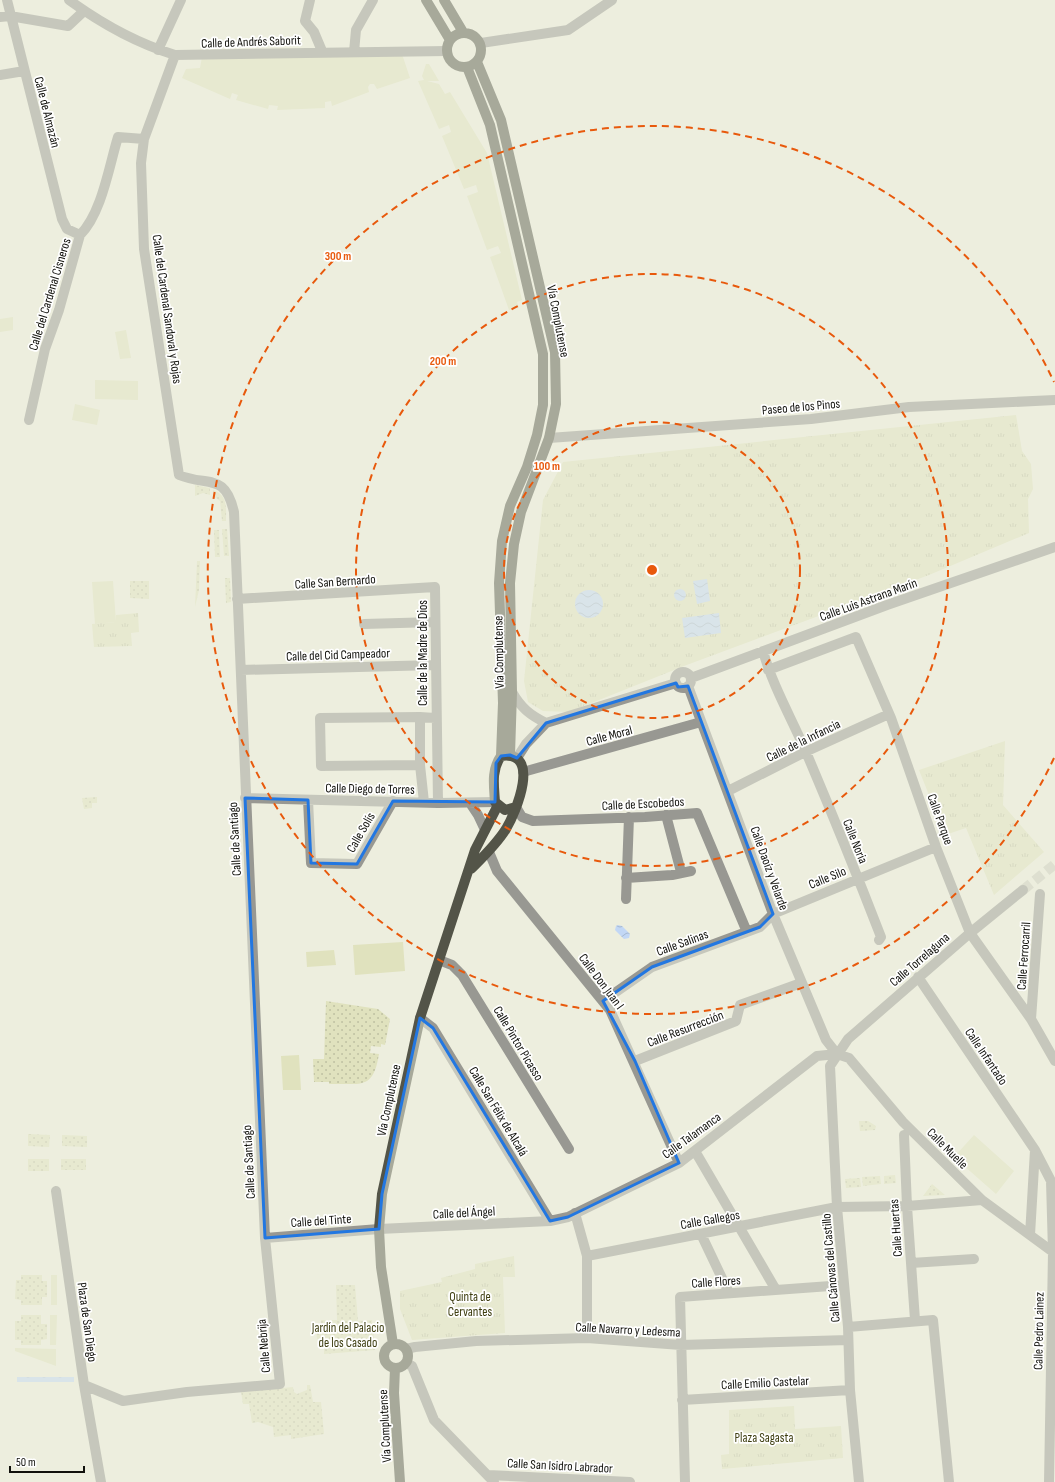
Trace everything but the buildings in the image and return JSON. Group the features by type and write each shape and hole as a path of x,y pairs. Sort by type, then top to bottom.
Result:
{"main road":[{"path":"426,0 450,40"},
{"path":"444,0 463,32"},
{"path":"463,32 474,35 481,43 482,52 477,62 466,67 455,64 449,57 447,51 450,40 458,33 463,32"},
{"name":"Vía Complutense","path":"477,62 501,120 555,352 556,404 549,438 521,512 514,544 510,583 512,692 509,756"},
{"name":"Vía Complutense","path":"466,67 490,125 543,354 543,404 537,435 527,466 510,506 502,542 499,583 503,703 509,756"},
{"path":"516,807 505,810 496,804 494,773 496,763 509,756 522,766 523,772"},
{"name":"Vía Complutense","path":"471,868 489,852 507,828 521,797 523,772"},
{"name":"Vía Complutense","path":"394,1344 381,1267 379,1229 382,1194 420,1018 471,868 475,850 496,804"},
{"path":"394,1344 398,1344 406,1349 408,1358 406,1363 400,1368 395,1368 388,1364 384,1357 386,1349 394,1344"},
{"name":"Vía Complutense","path":"395,1368 394,1393 400,1482"}],"street":[{"name":"Calle de Almazán","path":"7,0 5,17 24,71 62,219 67,229 80,235"},
{"name":"Calle de Andrés Saborit","path":"69,0 122,34 158,50 174,55 447,51"},
{"path":"158,50 181,0"},
{"path":"310,0 305,21 314,32 322,52"},
{"path":"354,52 356,30 373,0"},
{"path":"481,43 568,30 612,0"},
{"path":"5,17 68,26 84,11"},
{"name":"Calle del Cardenal Sandoval y Rojas","path":"174,55 144,139 141,163 144,249 179,475"},
{"path":"0,75 24,71"},
{"name":"Calle del Cardenal Cisneros","path":"29,420 45,349 59,310 80,235 89,226 102,192 118,137 144,139"},
{"name":"Paseo de los Pinos","path":"549,438 812,419 909,407 1055,400"},
{"name":"Calle de Santiago","path":"179,475 188,479 211,481 223,487 230,497 234,512 245,798 265,1238"},
{"name":"Calle Luis Astrana Marín","path":"690,682 762,651 1055,547"},
{"name":"Calle San Bernardo","path":"237,599 435,587"},
{"name":"Calle de la Madre de Dios","path":"435,587 435,718 438,803"},
{"path":"364,624 435,622"},
{"name":"Calle Parque","path":"768,670 856,637 889,714 936,846 970,933 1031,1019 1055,1061"},
{"name":"Calle Noria","path":"762,651 768,670 806,752 881,937 879,940"},
{"name":"Calle del Cid Campeador","path":"241,670 435,664"},
{"path":"681,672 687,673 690,682 683,688 676,683 676,676 681,672"},
{"name":"Calle Daoíz y Velarde","path":"690,682 702,722 772,914 826,1040 837,1054"},
{"path":"509,756 526,744 546,723 676,683"},
{"path":"512,692 519,705 528,713 546,723"},
{"name":"Calle de la Infancia","path":"728,791 806,752 889,714"},
{"path":"420,717 320,718 322,766 420,765"},
{"name":"Calle de la Madre de Dios","path":"424,802 420,765 420,717 435,718"},
{"name":"Calle Moral","path":"523,772 702,722"},
{"name":"Calle Diego de Torres","path":"245,798 496,804"},
{"name":"Calle Solís","path":"308,800 311,863 357,864 393,801"},
{"path":"470,803 485,830"},
{"name":"Calle de Escobedos","path":"516,807 522,817 533,821 697,813 747,932"},
{"path":"666,815 680,872"},
{"path":"626,899 629,817"},
{"name":"Calle Silo","path":"772,914 936,846"},
{"name":"Calle Don Juan I","path":"489,852 497,870 610,1010 635,1061 680,1163"},
{"path":"626,878 692,871"},
{"name":"Calle Torrelaguna","path":"837,1054 848,1039 918,977 1023,890"},
{"name":"Calle Ferrocarril","path":"1031,1019 1040,894"},
{"name":"Calle Salinas","path":"603,1001 652,967 760,927 772,914"},
{"name":"Calle Pintor Picasso","path":"439,960 452,965 462,975 568,1149"},
{"name":"Calle Infantado","path":"918,977 1035,1150 1051,1181"},
{"name":"Calle Resurrección","path":"635,1061 736,1022 740,1005 801,983"},
{"name":"Calle San Félix de Alcalá","path":"420,1018 433,1028 550,1221"},
{"name":"Calle Talamanca","path":"550,1221 576,1214 680,1163 817,1056 837,1054"},
{"name":"Calle Muelle","path":"837,1054 849,1058 904,1122 982,1200 1053,1252"},
{"name":"Calle Cánovas del Castillo","path":"837,1054 830,1066 838,1207 848,1326 850,1390 859,1482"},
{"name":"Calle Huertas","path":"904,1135 907,1206 915,1320"},
{"path":"1030,1235 1035,1150"},
{"path":"695,1151 741,1227 776,1290"},
{"name":"Calle Pedro Lainez","path":"1049,1482 1053,1252 1051,1181"},
{"name":"Plaza de San Diego","path":"56,1190 84,1385 101,1482"},
{"name":"Calle Gallegos","path":"587,1256 838,1207 907,1206 982,1200"},
{"path":"576,1214 587,1256 587,1338"},
{"name":"Calle del Ángel","path":"379,1229 550,1221"},
{"name":"Calle del Tinte","path":"265,1238 379,1229"},
{"path":"701,1234 728,1293"},
{"name":"Calle Nebrija","path":"84,1385 123,1401 188,1392 280,1384 265,1238"},
{"path":"911,1264 974,1259"},
{"name":"Calle Flores","path":"685,1482 680,1345 680,1297 844,1286"},
{"path":"848,1326 915,1320 934,1320 949,1482"},
{"name":"Calle Navarro y Ledesma","path":"406,1349 476,1341 587,1338 680,1345 848,1340"},
{"path":"406,1363 412,1366 434,1420 491,1478"},
{"name":"Calle Emilio Castelar","path":"682,1400 850,1390"},
{"name":"Calle San Isidro Labrador","path":"491,1478 630,1482"}],"highlighted area":[{"path":"676,683 678,687 688,686 773,914 760,927 652,967 603,1001 635,1061 679,1163 568,1217 550,1221 433,1028 420,1018 382,1194 379,1229 265,1238 245,798 308,800 311,863 357,864 393,801 495,802 496,763 501,756 510,755 517,758 546,723"}],"green space":[{"path":"402,54 410,78 377,89 374,84 370,84 368,87 369,92 332,106 331,101 325,102 325,108 277,110 278,106 269,105 268,109 236,100 238,95 232,93 230,99 182,78 186,69 200,68 202,57"},
{"path":"426,64 429,64 439,81 427,81 439,84 445,94 450,92 487,153 522,300 517,302 519,308 509,310 490,257 501,253 498,246 487,250 467,196 478,192 476,185 464,189 442,136 451,132 449,125 439,129 418,81 424,80 422,76"},
{"path":"13,317 13,330 0,332 0,319"},
{"path":"126,330 131,358 120,359 115,332"},
{"path":"95,380 138,381 138,400 95,399"},
{"path":"75,404 100,410 97,425 72,420"},
{"path":"1016,415 1022,451 1031,464 1033,489 1028,499 1029,533 929,575 684,666 569,712 543,711 528,702 524,681 543,500 563,462"},
{"path":"195,485 210,488 210,495 203,493 195,496"},
{"path":"213,490 218,492 224,499 226,507 226,521 222,521 220,501 213,496"},
{"path":"222,529 227,529 229,556 224,556"},
{"path":"214,530 219,530 220,557 215,557"},
{"path":"197,561 200,561 199,590 195,607"},
{"path":"225,578 230,578 231,602 226,603"},
{"path":"113,581 116,622 95,624 92,582"},
{"path":"130,581 149,581 149,599 130,598"},
{"path":"138,613 139,632 131,633 132,646 94,647 92,624 116,622 116,615"},
{"path":"1005,741 1003,805 1044,852 994,895 966,828 945,835 919,770"},
{"path":"97,797 97,803 92,803 92,808 84,809 82,798"},
{"path":"403,942 405,971 355,975 353,945"},
{"path":"334,950 336,965 307,967 306,952"},
{"path":"326,1001 378,1009 390,1019 385,1045 381,1044 381,1047 371,1046 370,1053 379,1054 373,1074 364,1082 357,1084 329,1084 329,1082 314,1082 313,1059 324,1059"},
{"path":"299,1055 301,1090 283,1090 281,1056"},
{"path":"859,1121 868,1121 876,1126 875,1130 860,1131"},
{"path":"28,1134 50,1135 49,1147 28,1146"},
{"path":"62,1135 87,1136 87,1147 62,1146"},
{"path":"974,1135 1014,1171 996,1194 954,1157"},
{"path":"28,1159 49,1159 49,1171 28,1171"},
{"path":"61,1159 86,1159 86,1170 61,1170"},
{"path":"895,1175 896,1183 884,1184 884,1176"},
{"path":"880,1176 881,1184 863,1186 862,1177"},
{"path":"860,1178 861,1187 846,1188 845,1179"},
{"path":"932,1184 945,1195 923,1196"},
{"name":"Quinta de Cervantes","path":"514,1256 515,1277 503,1277 505,1333 412,1340 400,1309 400,1291 442,1282 441,1278 475,1269 475,1264"},
{"path":"21,1275 42,1275 42,1281 47,1281 47,1297 42,1297 42,1305 21,1305 21,1300 15,1299 16,1280 21,1280"},
{"path":"51,1275 57,1275 57,1305 51,1305"},
{"name":"Jardín del Palacio de los Casado","path":"336,1285 355,1285 358,1321 372,1320 375,1350 324,1354 324,1338 317,1339 316,1330 321,1329 321,1320 337,1320"},
{"path":"21,1315 41,1315 41,1324 47,1324 47,1339 41,1340 41,1345 21,1345 21,1340 15,1340 15,1321 21,1321"},
{"path":"50,1315 57,1315 56,1345 50,1345"},
{"path":"15,1348 56,1349 56,1366 15,1351"},
{"path":"307,1385 310,1385 313,1402 321,1402 324,1434 291,1439 291,1435 274,1437 273,1427 258,1422 252,1423 249,1404 243,1404 241,1392 293,1387 294,1392 297,1394 307,1390"},
{"name":"Plaza Sagasta","path":"794,1406 795,1429 841,1426 843,1458 722,1469 721,1455 729,1454 729,1410"}],"water":[{"path":"707,579 710,601 697,604 693,581"},
{"path":"678,589 682,589 686,595 682,601 678,601 674,597 674,593"},
{"path":"589,590 599,594 603,604 599,614 589,618 579,614 575,604 579,594"},
{"path":"719,613 721,633 685,638 682,618"},
{"path":"616,926 622,926 630,934 629,938 624,939 615,930"},
{"path":"17,1377 74,1377 74,1382 17,1382"}],"tunnel":[{"path":"1023,890 1055,864"}]}
